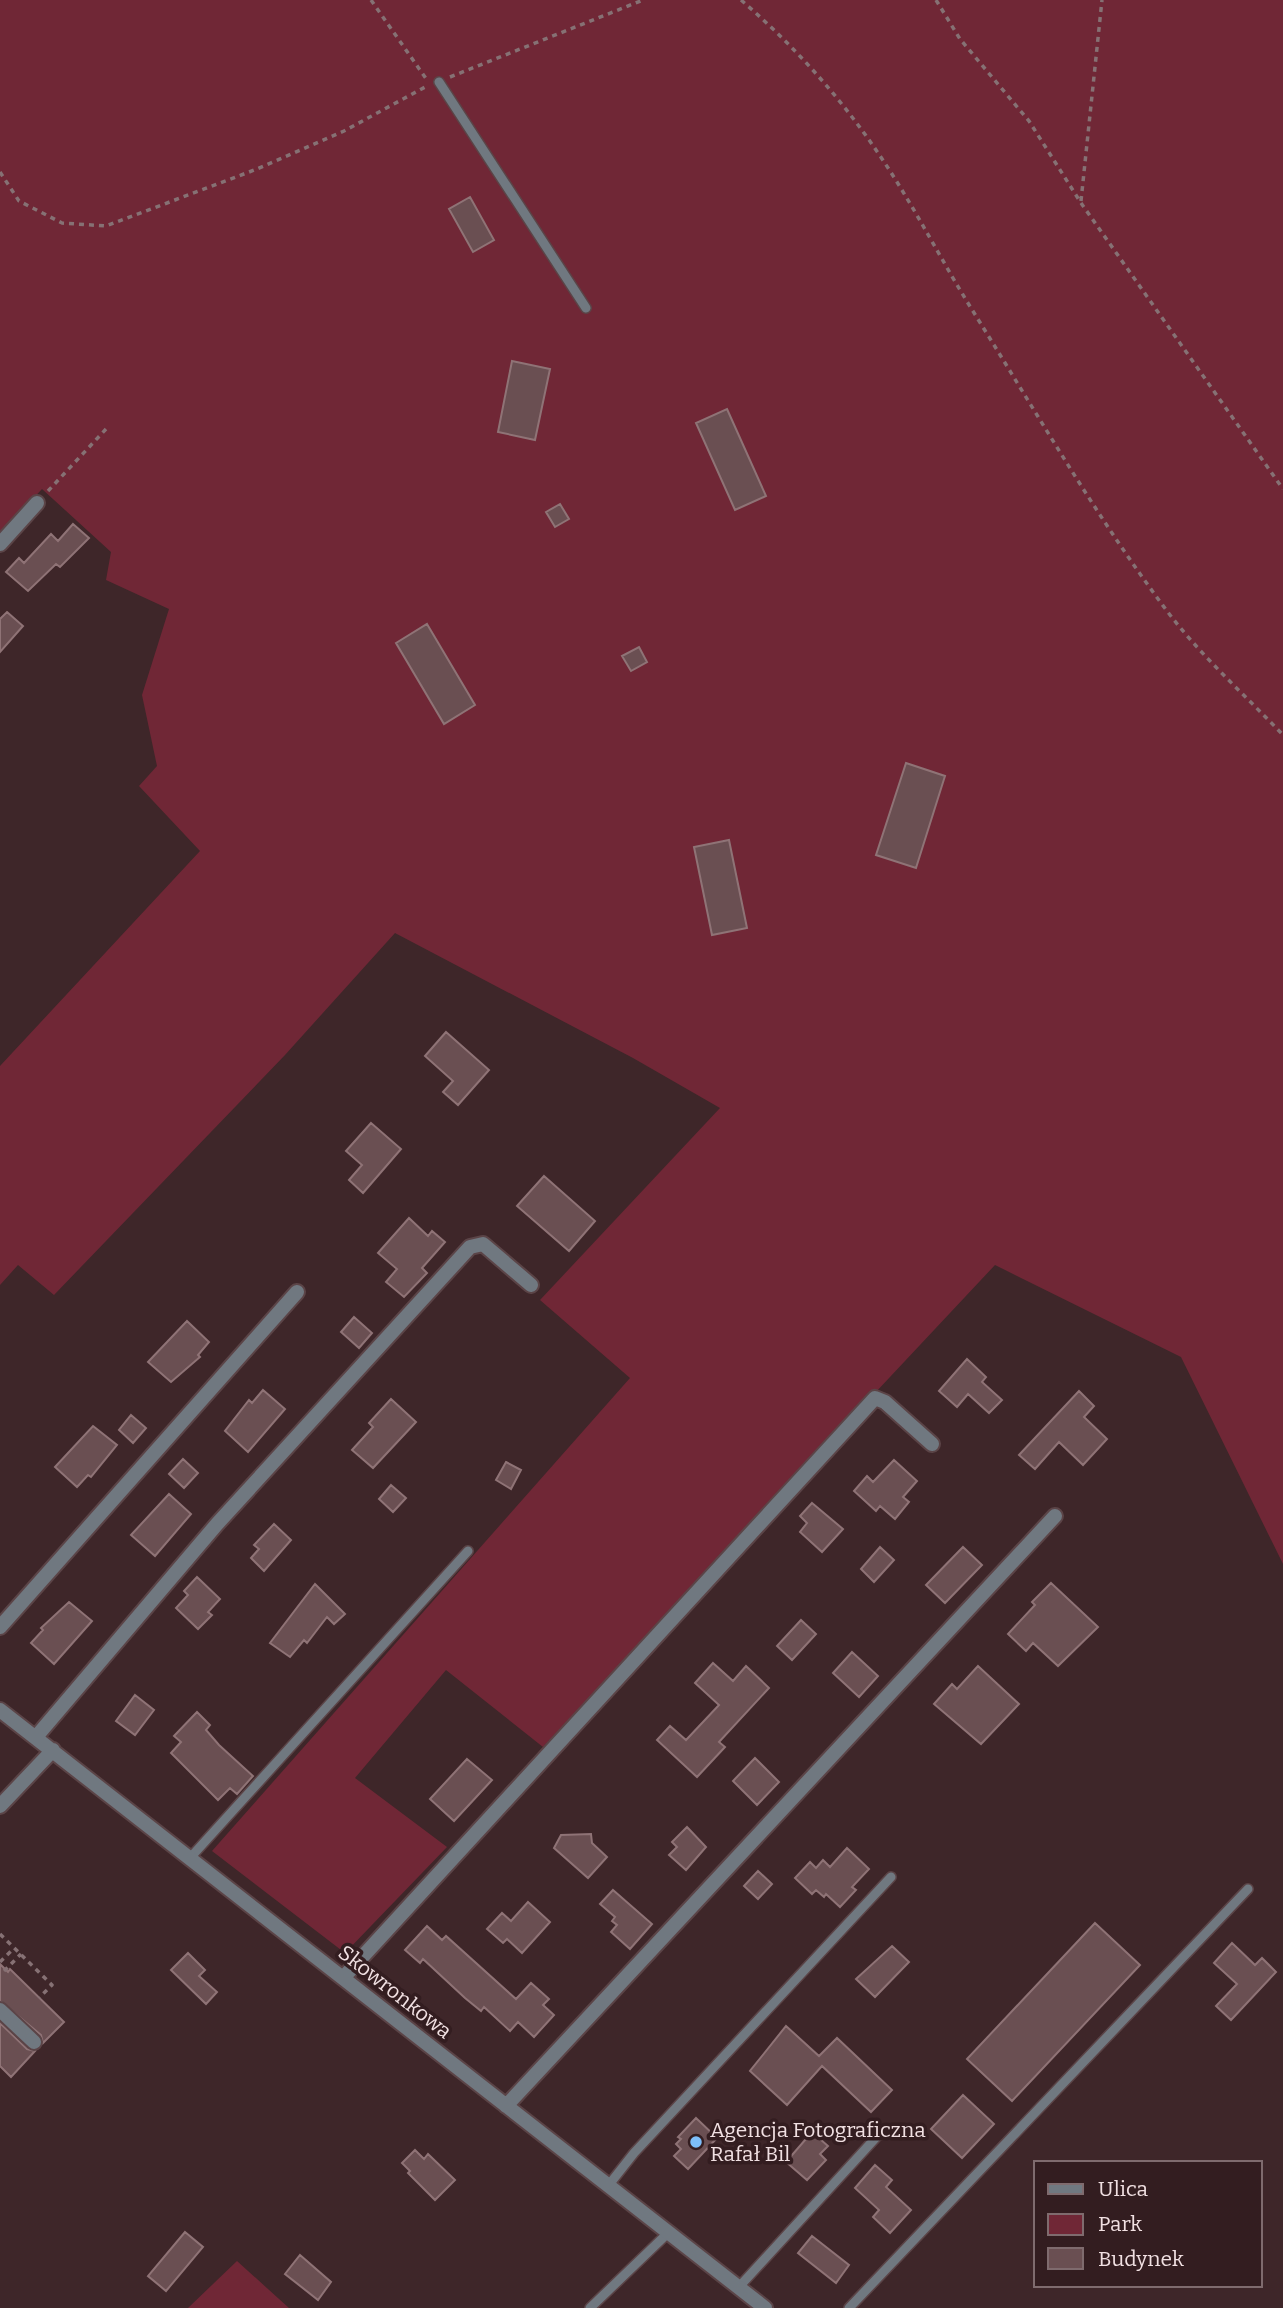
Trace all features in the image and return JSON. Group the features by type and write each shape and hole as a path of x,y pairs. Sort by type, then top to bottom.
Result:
{"street":[{"path":"0,544 37,503"},
{"path":"36,1737 217,1524 470,1247 483,1244 531,1285"},
{"path":"0,1627 298,1292"},
{"path":"343,1978 874,1398 885,1402 932,1444"},
{"path":"506,2106 1055,1516"},
{"name":"Skowronkowa","path":"0,1710 765,2308"},
{"path":"0,1806 54,1750"},
{"path":"0,2010 34,2042"}],"lane":[{"path":"439,82 586,308"},
{"path":"190,1858 468,1550"},
{"path":"608,2186 634,2153 891,1877"},
{"path":"849,2308 1248,1889"},
{"path":"738,2288 881,2132"},
{"path":"590,2308 668,2233"}],"path":[{"path":"0,172 19,201 62,223 106,226 257,169 344,131 430,84 371,0"},
{"path":"439,82 643,0"},
{"path":"741,0 784,37 844,105 890,171 963,296 1145,580 1196,646 1283,735"},
{"path":"936,0 960,39 1029,121 1081,203 1283,489"},
{"path":"1081,203 1102,0"},
{"path":"37,503 106,429"},
{"path":"0,1934 52,1984 39,1997"},
{"path":"0,1962 14,1948"},
{"path":"4,1971 21,1954"}],"green space":[{"path":"0,0 1283,0 1283,1564 1181,1357 995,1265 543,1747 446,1670 355,1778 447,1847 345,1953 212,1851 630,1378 540,1300 720,1108 633,1058 395,933 285,1055 54,1295 18,1265 0,1285 0,1066 200,851 139,786 157,766 142,695 169,609 106,580 111,552 42,489 0,534"},
{"path":"237,2261 289,2308 188,2308"}],"building":[{"path":"470,197 494,240 473,252 449,209"},
{"path":"512,361 550,369 535,440 498,432"},
{"path":"727,409 766,496 735,510 696,423"},
{"path":"560,504 569,519 555,527 546,512"},
{"path":"73,524 89,538 60,567 56,564 28,591 6,572 19,558 24,563 51,534 58,541"},
{"path":"7,612 23,626 0,652 0,619"},
{"path":"427,624 475,705 444,724 396,643"},
{"path":"639,647 647,662 631,671 622,656"},
{"path":"906,763 945,776 916,868 876,855"},
{"path":"729,840 747,928 712,935 694,847"},
{"path":"446,1032 489,1070 458,1105 443,1092 453,1081 425,1056"},
{"path":"371,1123 401,1149 363,1193 349,1180 362,1165 346,1151"},
{"path":"544,1176 595,1221 569,1251 517,1206"},
{"path":"409,1218 428,1236 432,1231 445,1242 422,1268 427,1273 404,1297 386,1282 397,1269 378,1253"},
{"path":"354,1317 372,1333 359,1348 341,1332"},
{"path":"187,1321 209,1342 198,1355 200,1357 171,1382 148,1362"},
{"path":"967,1359 986,1377 982,1382 1002,1400 989,1413 968,1394 957,1407 939,1391"},
{"path":"263,1390 285,1409 248,1452 225,1431 249,1400 252,1403"},
{"path":"1079,1391 1094,1406 1084,1417 1107,1439 1083,1465 1059,1442 1035,1469 1019,1455"},
{"path":"391,1399 416,1422 373,1468 352,1450 373,1427 369,1423"},
{"path":"131,1415 146,1428 133,1443 119,1430"},
{"path":"93,1426 117,1445 91,1477 88,1475 77,1487 55,1467"},
{"path":"183,1459 198,1473 184,1488 169,1474"},
{"path":"894,1460 917,1481 903,1497 909,1502 895,1519 880,1506 876,1511 854,1491 867,1476 873,1482"},
{"path":"506,1462 521,1470 511,1489 496,1480"},
{"path":"391,1485 406,1498 393,1512 379,1499"},
{"path":"169,1494 191,1514 155,1556 131,1535"},
{"path":"812,1503 843,1529 822,1552 800,1532 807,1523 800,1516"},
{"path":"274,1524 291,1540 264,1571 251,1558 259,1549 254,1545"},
{"path":"880,1547 894,1560 874,1582 861,1569"},
{"path":"963,1547 982,1565 945,1603 926,1585"},
{"path":"197,1577 220,1599 208,1612 212,1615 198,1629 176,1608 188,1595 184,1591"},
{"path":"1051,1583 1098,1627 1058,1666 1033,1643 1026,1651 1008,1634 1035,1605 1032,1602"},
{"path":"315,1584 345,1614 334,1624 327,1617 307,1643 304,1640 290,1657 270,1643"},
{"path":"69,1602 92,1621 54,1664 31,1643 43,1630 41,1628"},
{"path":"801,1620 816,1634 792,1660 777,1646"},
{"path":"852,1652 878,1676 859,1697 833,1673"},
{"path":"713,1663 733,1681 746,1666 769,1688 719,1742 725,1747 697,1777 657,1740 670,1726 686,1740 719,1705 695,1683"},
{"path":"978,1666 1019,1704 981,1744 934,1704 952,1684 957,1689"},
{"path":"135,1695 154,1710 135,1735 116,1721"},
{"path":"197,1712 210,1725 206,1730 219,1745 253,1776 237,1794 230,1788 218,1800 171,1753 181,1742 174,1736"},
{"path":"755,1758 779,1782 757,1805 733,1781"},
{"path":"467,1759 492,1780 454,1821 430,1799"},
{"path":"687,1827 706,1847 686,1870 669,1855 677,1847 672,1842"},
{"path":"591,1834 592,1843 607,1857 588,1878 554,1848 561,1835"},
{"path":"847,1848 869,1869 852,1887 856,1890 840,1907 826,1894 824,1897 816,1890 812,1894 795,1878 810,1862 816,1868 823,1860 830,1867"},
{"path":"758,1871 772,1884 758,1899 744,1886"},
{"path":"613,1890 652,1924 630,1949 611,1932 617,1925 612,1921 615,1917 600,1904"},
{"path":"528,1902 550,1922 522,1953 507,1939 503,1943 487,1929 502,1913 511,1921"},
{"path":"1095,1923 1140,1965 1012,2101 967,2059"},
{"path":"427,1926 442,1940 446,1936 516,1999 531,1983 549,1999 543,2005 554,2015 534,2037 518,2022 510,2031 484,2007 481,2011 423,1959 420,1963 405,1950"},
{"path":"1232,1943 1255,1965 1262,1958 1276,1972 1231,2020 1216,2006 1237,1984 1214,1963"},
{"path":"892,1946 909,1962 875,1997 856,1979"},
{"path":"188,1953 205,1970 199,1976 217,1992 206,2004 171,1970"},
{"path":"0,1964 8,1972 10,1969 64,2022 43,2043 41,2035 0,2001"},
{"path":"0,2023 27,2049 35,2051 11,2077 0,2066"},
{"path":"786,2026 819,2056 837,2038 892,2090 871,2112 822,2066 787,2105 750,2071"},
{"path":"963,2095 994,2124 962,2158 931,2129"},
{"name":"Agencja Fotograficzna Rafał Bil","path":"696,2118 717,2138 688,2169 674,2156 681,2149 676,2144 681,2139 678,2137"},
{"path":"812,2132 828,2146 820,2154 826,2160 807,2180 786,2162"},
{"path":"415,2150 424,2159 428,2154 455,2180 435,2200 408,2173 410,2171 402,2163"},
{"path":"875,2165 892,2180 886,2187 911,2210 890,2233 873,2217 879,2210 855,2188"},
{"path":"185,2232 203,2247 166,2291 148,2276"},
{"path":"812,2236 849,2265 836,2283 798,2253"},
{"path":"300,2255 331,2282 318,2300 285,2274"}],"place":[{"name":"Agencja Fotograficzna Rafał Bil","path":"696,2142"}]}
